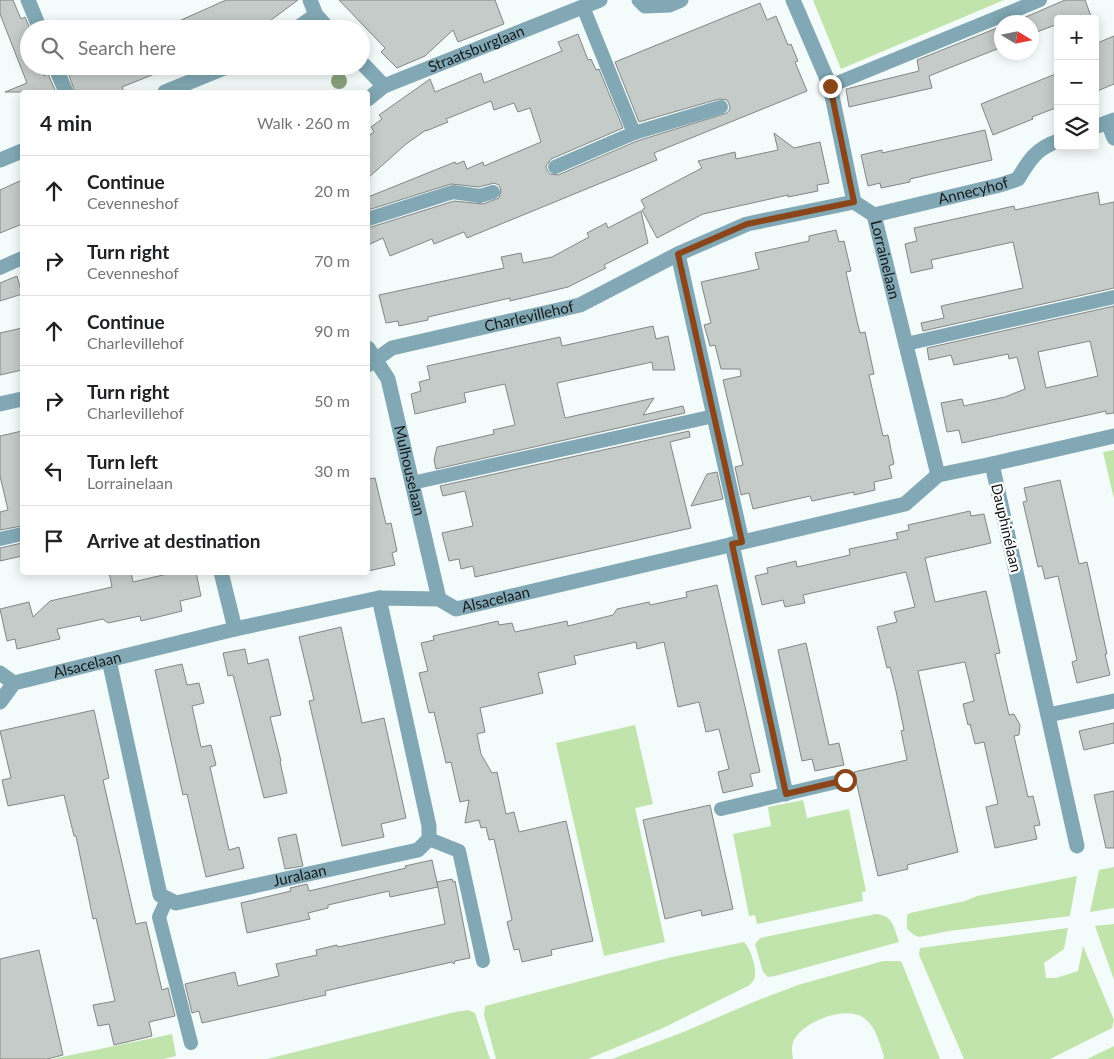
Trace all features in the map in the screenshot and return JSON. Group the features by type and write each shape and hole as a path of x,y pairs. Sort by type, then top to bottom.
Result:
{"street":[{"path":"30,0 37,20"},
{"path":"310,0 316,15 321,20"},
{"name":"Straatsburglaan","path":"384,86 600,0"},
{"path":"639,0 645,6 669,5 680,0"},
{"path":"793,0 830,86 854,202"},
{"path":"309,20 316,15"},
{"path":"370,71 384,86 370,97"},
{"path":"59,75 65,90"},
{"path":"170,90 207,75"},
{"path":"1106,123 1114,138"},
{"name":"Annecyhof","path":"874,215 1018,179 1030,158 1048,144 1054,142"},
{"path":"0,160 20,152"},
{"name":"Lorrainelaan","path":"854,202 874,215 938,475"},
{"name":"Charlevillehof","path":"370,358 392,348 580,305 678,254 747,224 854,202"},
{"path":"678,254 714,416 786,794"},
{"name":"Mulhouselaan","path":"370,358 388,379 439,599"},
{"path":"0,404 20,399"},
{"name":"Dauphinélaan","path":"1077,846 992,464 1114,436"},
{"name":"Alsacelaan","path":"14,683 379,598 439,599 456,610 905,504 938,475 992,464"},
{"path":"222,575 235,630"},
{"path":"379,598 429,826 429,839"},
{"path":"109,660 160,895 168,899"},
{"path":"0,673 14,683 0,702"},
{"path":"1048,715 1114,701"},
{"name":"Juralaan","path":"168,899 176,903 418,850 429,839"}],"lane":[{"path":"830,86 1040,0"},
{"path":"582,7 634,133"},
{"path":"555,167 634,133 721,107"},
{"path":"370,218 453,192 480,196 493,192"},
{"path":"0,268 20,259"},
{"path":"906,344 1114,298"},
{"path":"412,483 714,416"},
{"path":"0,539 20,534"},
{"path":"721,809 845,780"},
{"path":"429,839 459,851 483,961"},
{"path":"168,899 160,917 191,1042"}],"green space":[{"path":"813,0 1004,0 841,69"},
{"path":"1114,450 1114,499 1103,452"},
{"path":"635,725 653,804 635,808 665,942 604,956 556,743"},
{"path":"803,800 807,818 849,809 866,891 862,892 863,901 757,924 755,915 749,916 733,834 771,826 768,807"},
{"path":"1114,867 1114,908 1090,912 1099,870"},
{"path":"1077,876 1070,916 949,931 919,937 907,929 907,915 910,913 965,901 977,896"},
{"path":"876,914 886,917 892,923 899,942 775,976 768,977 763,972 755,944 760,938"},
{"path":"1114,924 1114,980 1095,926"},
{"path":"1068,928 1064,949 1044,963 1046,978 1056,978 1078,971 1083,946 1114,1020 1112,1028 1050,1059 964,1059 919,955 920,948"},
{"path":"744,942 749,950 754,966 754,980 749,986 663,1028 588,1059 496,1059 484,1015 485,1006 672,957"},
{"path":"883,961 900,961 902,963 940,1059 883,1059 884,1056 877,1035 868,1022 856,1014 847,1013 837,1014 816,1021 799,1033 792,1045 793,1059 612,1059 798,985"},
{"path":"468,1010 475,1013 490,1059 267,1059 455,1012"},
{"path":"172,1034 176,1056 163,1059 52,1059"},
{"path":"1114,1046 1114,1059 1087,1059"}],"building":[{"path":"0,0 13,0 21,19 25,17 26,20 20,20 20,65 0,14"},
{"path":"226,0 298,0 271,20 181,20"},
{"path":"339,0 495,0 504,24 458,42 453,30 425,56 397,68 381,52 385,48 370,32 370,20 358,20"},
{"path":"1065,0 1085,0 1091,15 1054,15 1054,26 1039,31 1039,15 1030,15"},
{"path":"760,3 767,20 776,16 788,45 791,44 798,61 795,62 807,91 654,153 657,160 467,238 464,232 434,244 432,239 390,256 383,238 370,244 370,227 454,201 483,204 499,198 501,190 499,185 494,183 479,187 451,184 370,209 370,196 455,162 456,164 464,161 467,169 483,162 484,166 541,142 530,108 518,112 514,103 494,110 491,101 446,119 448,122 426,130 406,144 370,176 370,135 374,132 371,127 382,119 379,115 430,79 435,92 481,73 484,83 562,51 558,42 578,34 588,60 591,59 596,70 599,69 623,128 551,159 546,166 547,170 550,174 558,175 637,141 727,113 730,109 727,100 719,99 639,122 615,62"},
{"path":"994,29 994,50 929,76 932,88 849,107 846,89 919,71 917,60"},
{"path":"1114,36 1114,84 1099,90 1099,60 1099,42"},
{"path":"24,75 48,75 55,90 5,92 27,83"},
{"path":"69,75 152,75 122,87 123,90 74,90"},
{"path":"1054,75 1054,109 1032,117 1033,119 993,135 981,104"},
{"path":"985,130 992,160 910,179 910,182 881,188 880,183 868,186 861,155 882,150 882,153"},
{"path":"774,133 794,148 820,142 829,183 817,185 818,191 788,197 788,195 703,214 657,238 642,210 645,208 641,200 702,168 698,161 735,152 736,159 778,150"},
{"path":"20,181 20,225 0,233 0,190"},
{"path":"1098,192 1100,205 1114,202 1114,288 923,331 921,323 944,318 941,306 1023,288 1013,242 931,260 933,268 911,273 905,244 917,241 914,228 1014,206 1015,210"},
{"path":"641,211 648,243 604,265 606,268 568,287 510,301 510,298 428,317 428,320 399,326 398,321 386,323 379,295 504,268 501,257 521,253 523,263 552,257 589,237 587,233 606,223 608,228"},
{"path":"836,230 839,242 844,241 851,271 846,272 860,333 865,332 874,374 869,375 883,436 888,435 894,464 889,466 892,478 874,482 875,490 854,495 854,492 812,501 810,496 753,509 749,493 741,495 735,467 743,465 723,380 741,376 740,369 721,369 715,345 710,346 704,325 711,323 701,282 759,269 755,253 809,241 809,236"},
{"path":"17,276 20,295 0,301 0,283"},
{"path":"1114,306 1114,413 1106,414 1106,411 962,443 959,430 947,432 941,403 962,399 964,406 1005,397 1025,389 1017,357 1009,359 1008,354 954,365 951,355 929,360 927,348","holes":["1090,341 1098,376 1046,388 1038,352"]},
{"path":"653,326 656,339 668,336 675,370 653,370 652,362 557,383 565,418 654,398 643,415 683,406 685,413 436,469 434,460 437,447 494,434 493,430 515,425 505,384 464,393 466,402 415,414 411,394 421,391 419,382 430,379 427,366 560,337 562,346"},
{"path":"20,328 20,370 0,375 0,333"},
{"path":"20,431 20,526 0,530 0,512 8,510 0,476 0,436"},
{"path":"689,431 690,437 670,442 691,528 475,577 473,566 461,569 459,559 449,561 442,533 473,526 465,491 443,496 440,486"},
{"path":"717,472 723,499 691,506 707,474"},
{"path":"375,478 386,524 391,523 397,551 392,553 395,565 370,571 370,479"},
{"path":"1060,480 1079,564 1087,562 1110,675 1077,683 1072,662 1077,660 1058,576 1045,579 1042,566 1038,567 1023,502 1027,501 1024,488"},
{"path":"970,511 971,516 984,514 991,543 925,558 935,602 986,591 1000,653 995,654 1009,715 1014,714 1020,725 1019,735 1014,736 1028,797 1033,796 1040,825 1034,826 1037,839 995,848 986,807 998,804 984,742 975,744 963,704 974,701 965,662 918,671 958,852 907,865 908,869 878,876 854,772 907,760 901,731 904,730 896,691 890,667 887,668 877,627 897,622 894,612 915,607 906,572 803,595 805,603 785,607 783,600 762,605 755,576 768,573 767,568 796,561 797,567 850,555 849,549 898,539 896,533 909,530 908,525"},
{"path":"20,543 20,556 0,561 0,548"},
{"path":"110,575 132,575 133,582 163,575 197,575 201,596 180,601 182,611 141,621 140,616 108,623 103,619 57,629 60,639 17,649 15,639 7,641 0,609 29,602 33,617 50,601 112,587"},
{"path":"717,585 760,772 750,774 753,786 723,793 718,772 729,769 719,729 706,732 699,702 678,707 664,642 637,649 636,642 574,656 576,664 538,673 543,693 480,708 485,732 477,734 481,754 492,773 497,772 506,814 514,812 519,832 566,821 593,941 551,950 552,955 522,962 519,949 514,950 507,922 512,920 494,839 489,840 486,827 481,828 479,820 465,823 469,800 460,802 451,762 446,763 434,712 429,713 419,673 428,671 421,643 434,640 433,636 498,621 499,625 512,623 515,632 567,621 568,626 613,615 617,609 649,602 650,605 687,597 686,592"},
{"path":"341,627 362,723 384,718 406,818 381,824 384,837 342,846 309,701 314,700 299,637"},
{"path":"806,643 829,745 839,743 844,765 815,771 812,759 802,761 778,650"},
{"path":"245,649 248,664 268,659 281,715 270,717 287,793 264,798 233,675 228,676 223,653"},
{"path":"182,664 187,685 199,683 204,703 192,706 201,747 211,745 216,765 210,767 229,850 239,847 244,868 206,877 187,794 183,795 155,670"},
{"path":"94,710 109,778 103,780 136,924 146,922 162,990 168,988 175,1016 149,1022 152,1036 114,1045 109,1024 98,1026 93,1005 115,1001 96,918 93,919 76,836 74,836 64,795 8,806 2,780 11,778 0,731"},
{"path":"1114,723 1114,743 1084,750 1079,731"},
{"path":"1114,791 1114,848 1106,848 1094,795"},
{"path":"710,805 733,909 702,916 701,910 665,919 643,820"},
{"path":"296,834 303,866 285,869 278,838"},
{"path":"432,860 438,887 390,897 389,891 328,905 328,908 308,913 310,919 247,933 241,903 291,891 290,888 307,884 309,891"},
{"path":"452,879 453,882 455,881 470,958 455,961 454,964 452,962 325,991 326,995 202,1023 199,1011 192,1013 185,984 235,972 238,986 279,976 276,964 317,955 316,950 445,924 437,882"},
{"path":"39,950 63,1055 47,1059 0,1059 0,959"}],"route":[{"path":"830,86 854,202 747,224 678,254 742,542 732,544 786,794 845,780"}]}
